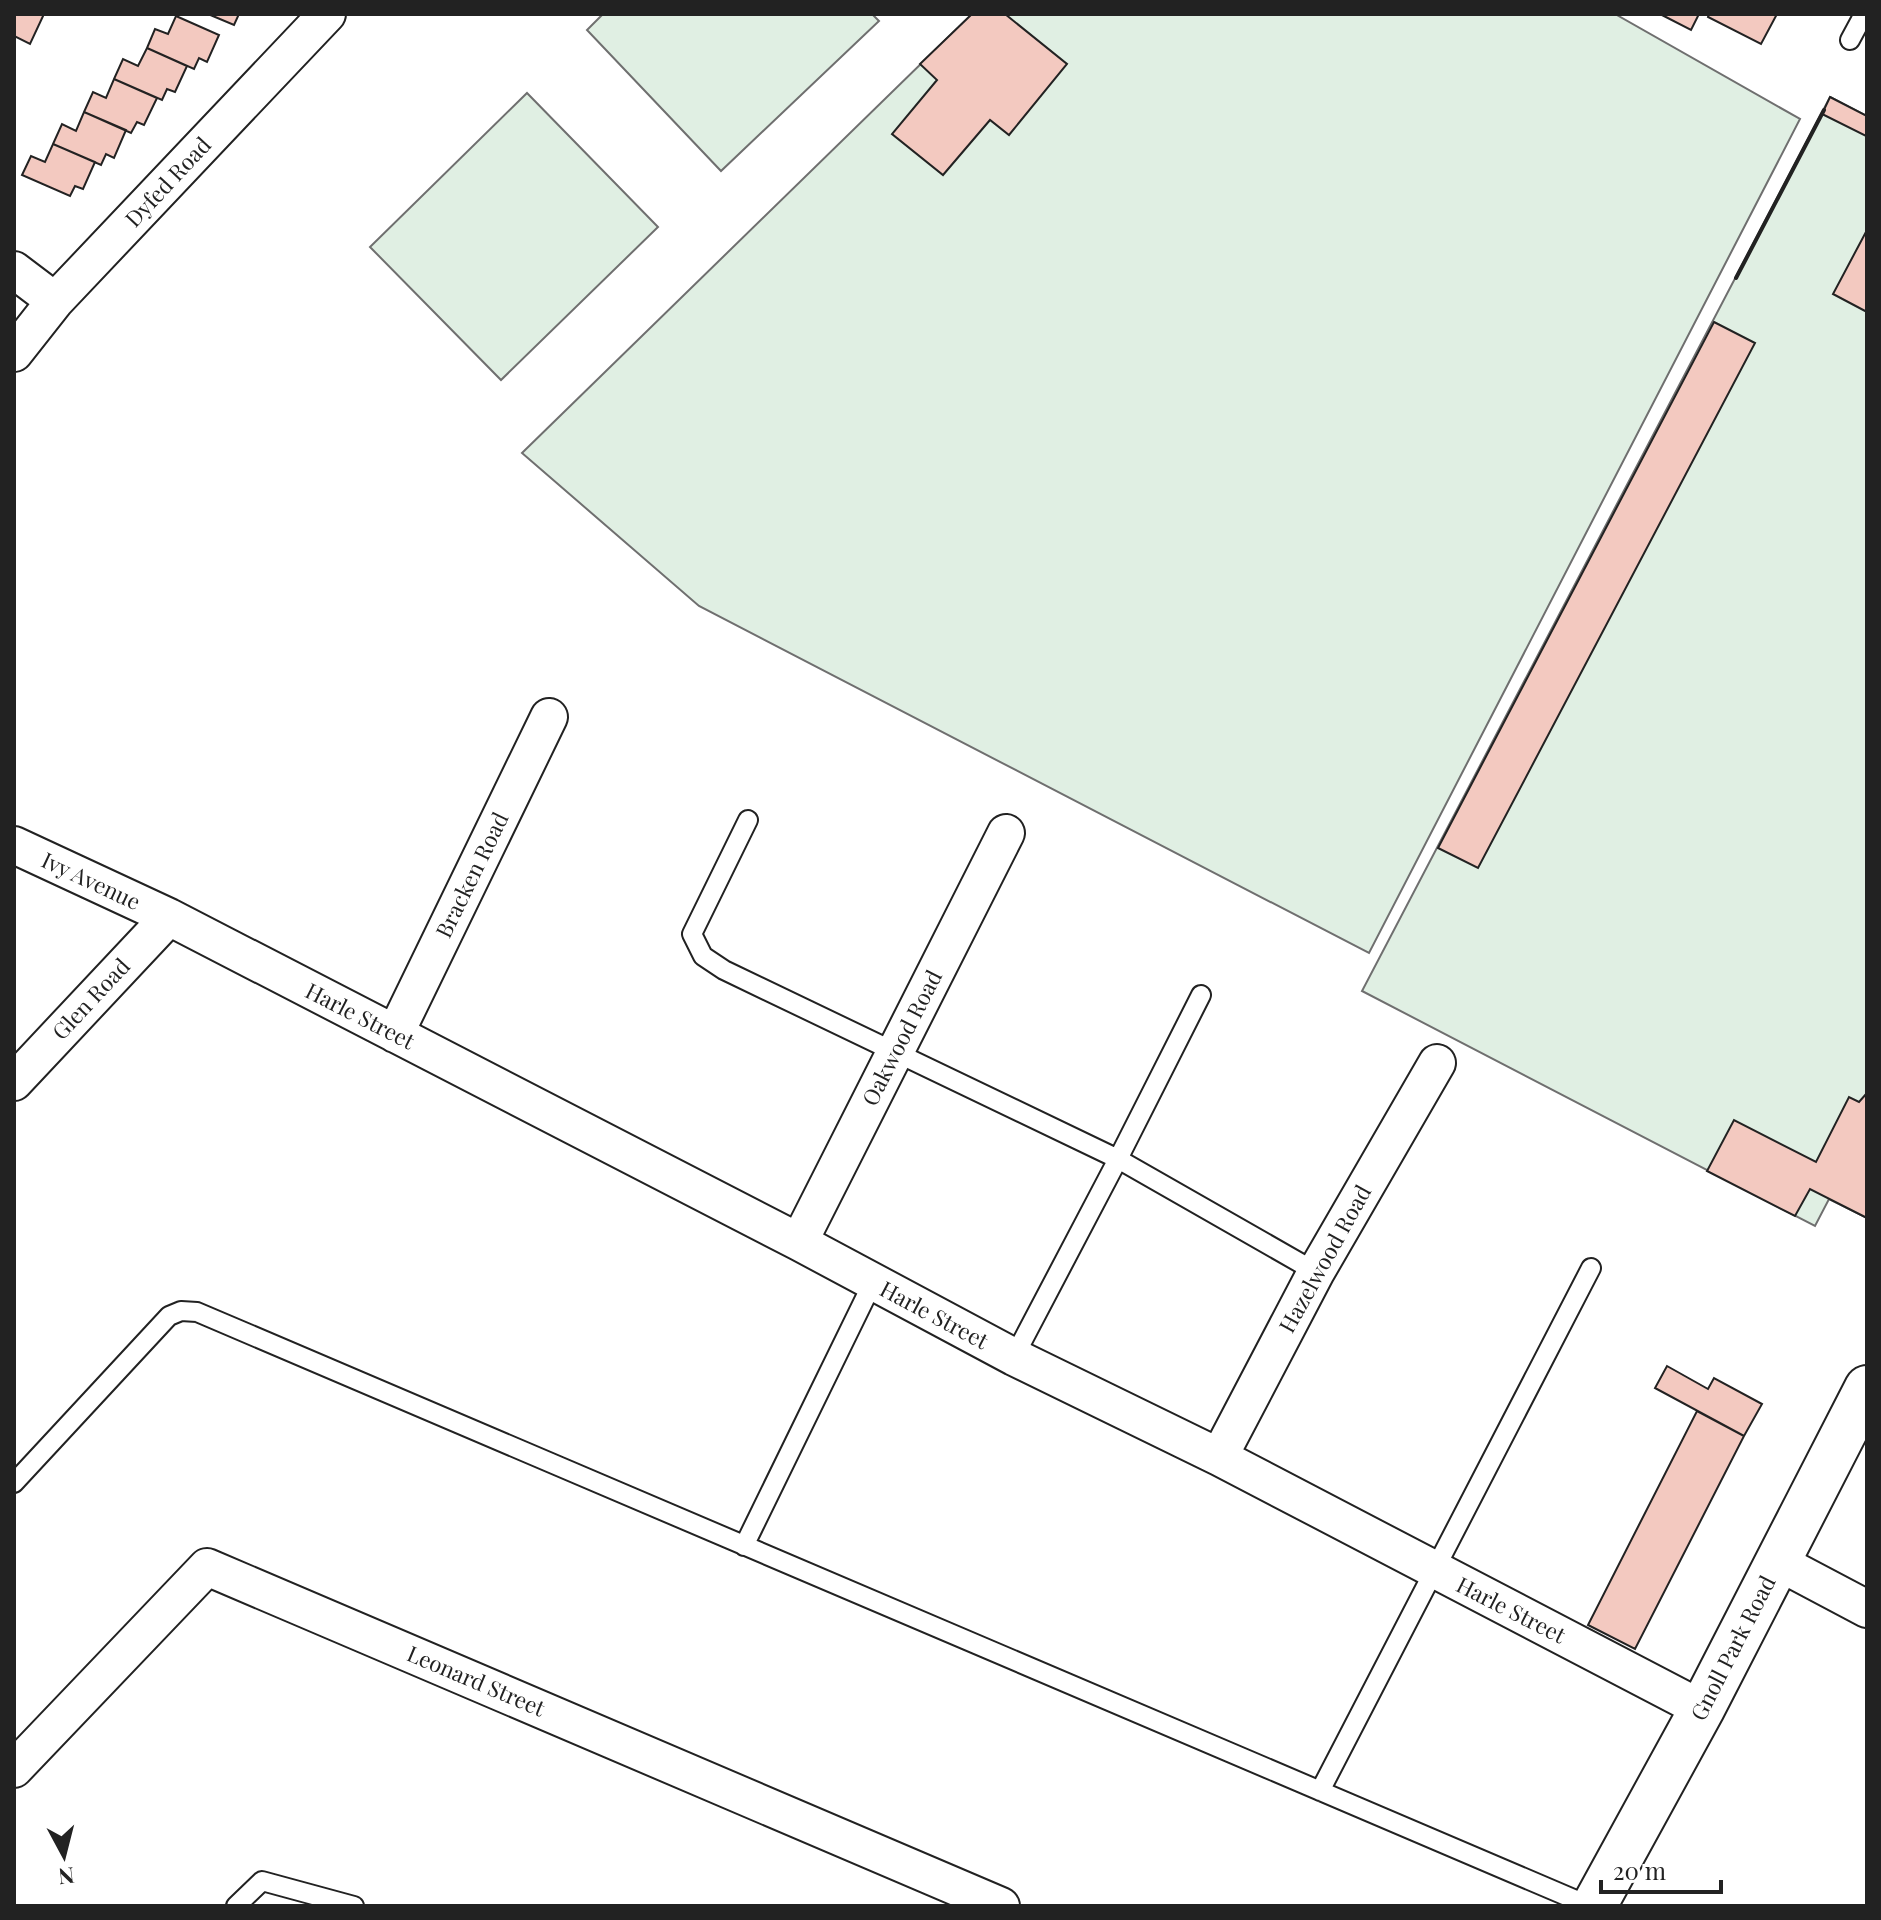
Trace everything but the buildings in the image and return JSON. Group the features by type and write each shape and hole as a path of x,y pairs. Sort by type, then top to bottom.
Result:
{"main road":[{"name":"Gnoll Park Road","path":"1592,1906 1702,1709 1867,1388"}],"street":[{"name":"Dyfed Road","path":"14,353 55,301 327,14"},
{"path":"14,270 55,301"},
{"name":"Bracken Road","path":"395,1034 549,717"},
{"name":"Oakwood Road","path":"799,1242 1006,833"},
{"name":"Ivy Avenue","path":"14,845 169,917"},
{"name":"Harle Street","path":"169,917 799,1242 1014,1357 1219,1457 1702,1709"},
{"name":"Glen Road","path":"14,1082 169,917"},
{"name":"Hazelwood Road","path":"1219,1457 1316,1272 1437,1063"},
{"path":"1778,1562 1867,1609"},
{"name":"Leonard Street","path":"14,1769 207,1567 1001,1906"}],"lane":[{"path":"1850,40 1864,14"},
{"path":"748,820 692,934 703,956 724,970 1118,1159 1316,1272"},
{"path":"1014,1357 1201,995"},
{"path":"1320,1791 1591,1268"},
{"path":"744,1546 873,1282"},
{"path":"14,1483 169,1316 181,1311 197,1312 1592,1906"},
{"path":"236,1906 262,1881 354,1906"}],"green space":[{"path":"603,14 872,14 879,21 721,171 587,30"},
{"path":"972,14 1615,14 1800,119 1369,953 699,606 522,453"},
{"path":"527,93 658,227 501,380 370,247"},
{"path":"1830,97 1867,116 1867,1218 1829,1199 1815,1226 1362,991"}],"wall":[{"path":"1736,278 1824,110"}]}
